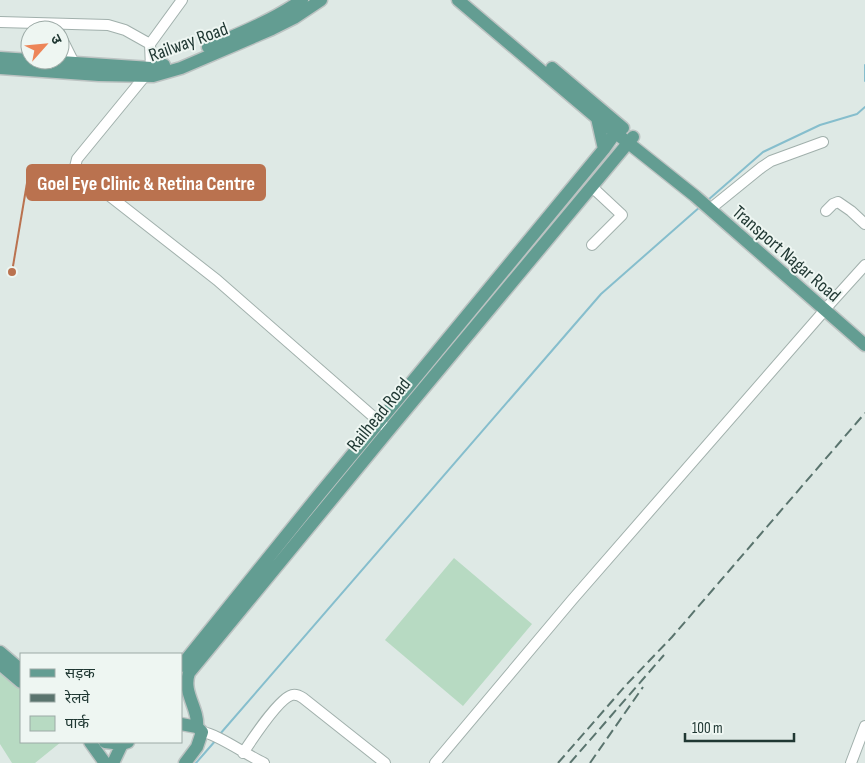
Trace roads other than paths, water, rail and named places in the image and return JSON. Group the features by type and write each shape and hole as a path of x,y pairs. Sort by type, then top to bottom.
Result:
{"main road":[{"path":"0,58 74,63 148,72 180,60 265,22 286,12 302,0"},
{"name":"Railway Road","path":"0,68 98,75 148,72 162,74 182,68 272,29 294,18 321,0"},
{"path":"458,0 597,118 618,130"},
{"path":"469,0 618,130 705,201"},
{"path":"597,118 604,149"},
{"name":"Railhead Road","path":"204,731 198,720 187,686 190,673 321,514 384,426 618,130"},
{"path":"631,140 640,153 705,201"},
{"name":"Railhead Road","path":"182,665 311,505 384,426 631,140"},
{"path":"617,157 640,153"},
{"name":"Transport Nagar Road","path":"705,201 865,345"},
{"path":"826,308 865,338"},
{"path":"311,505 321,514"},
{"path":"0,652 20,669"},
{"path":"0,664 20,681"},
{"path":"182,724 204,731 197,747 185,763"},
{"path":"91,743 105,763"},
{"path":"113,763 124,743"}],"street":[{"path":"182,0 150,44 148,72 77,159 75,167 217,280 384,426"},
{"path":"0,22 20,24"},
{"path":"70,26 108,25 125,30 150,44"},
{"path":"70,55 74,63"},
{"path":"705,201 771,162 823,142"},
{"path":"592,187 622,215 592,245"},
{"path":"826,211 838,202 851,210 865,224"},
{"path":"435,763 572,600 865,265"},
{"path":"243,753 280,703 291,695 298,695 385,763"},
{"path":"851,763 865,726"},
{"path":"204,731 264,763"}],"waterway":[{"path":"865,65 865,81"},
{"path":"708,200 763,152 820,125 857,114 865,107"},
{"path":"220,734 601,294 701,206"},
{"path":"196,763 216,740"}],"railway":[{"path":"558,763 627,684 672,637 865,413"},
{"path":"570,763 664,655"},
{"path":"590,763 643,687"}],"place":[{"name":"Goel Eye Clinic & Retina Centre","path":"12,272"}]}
